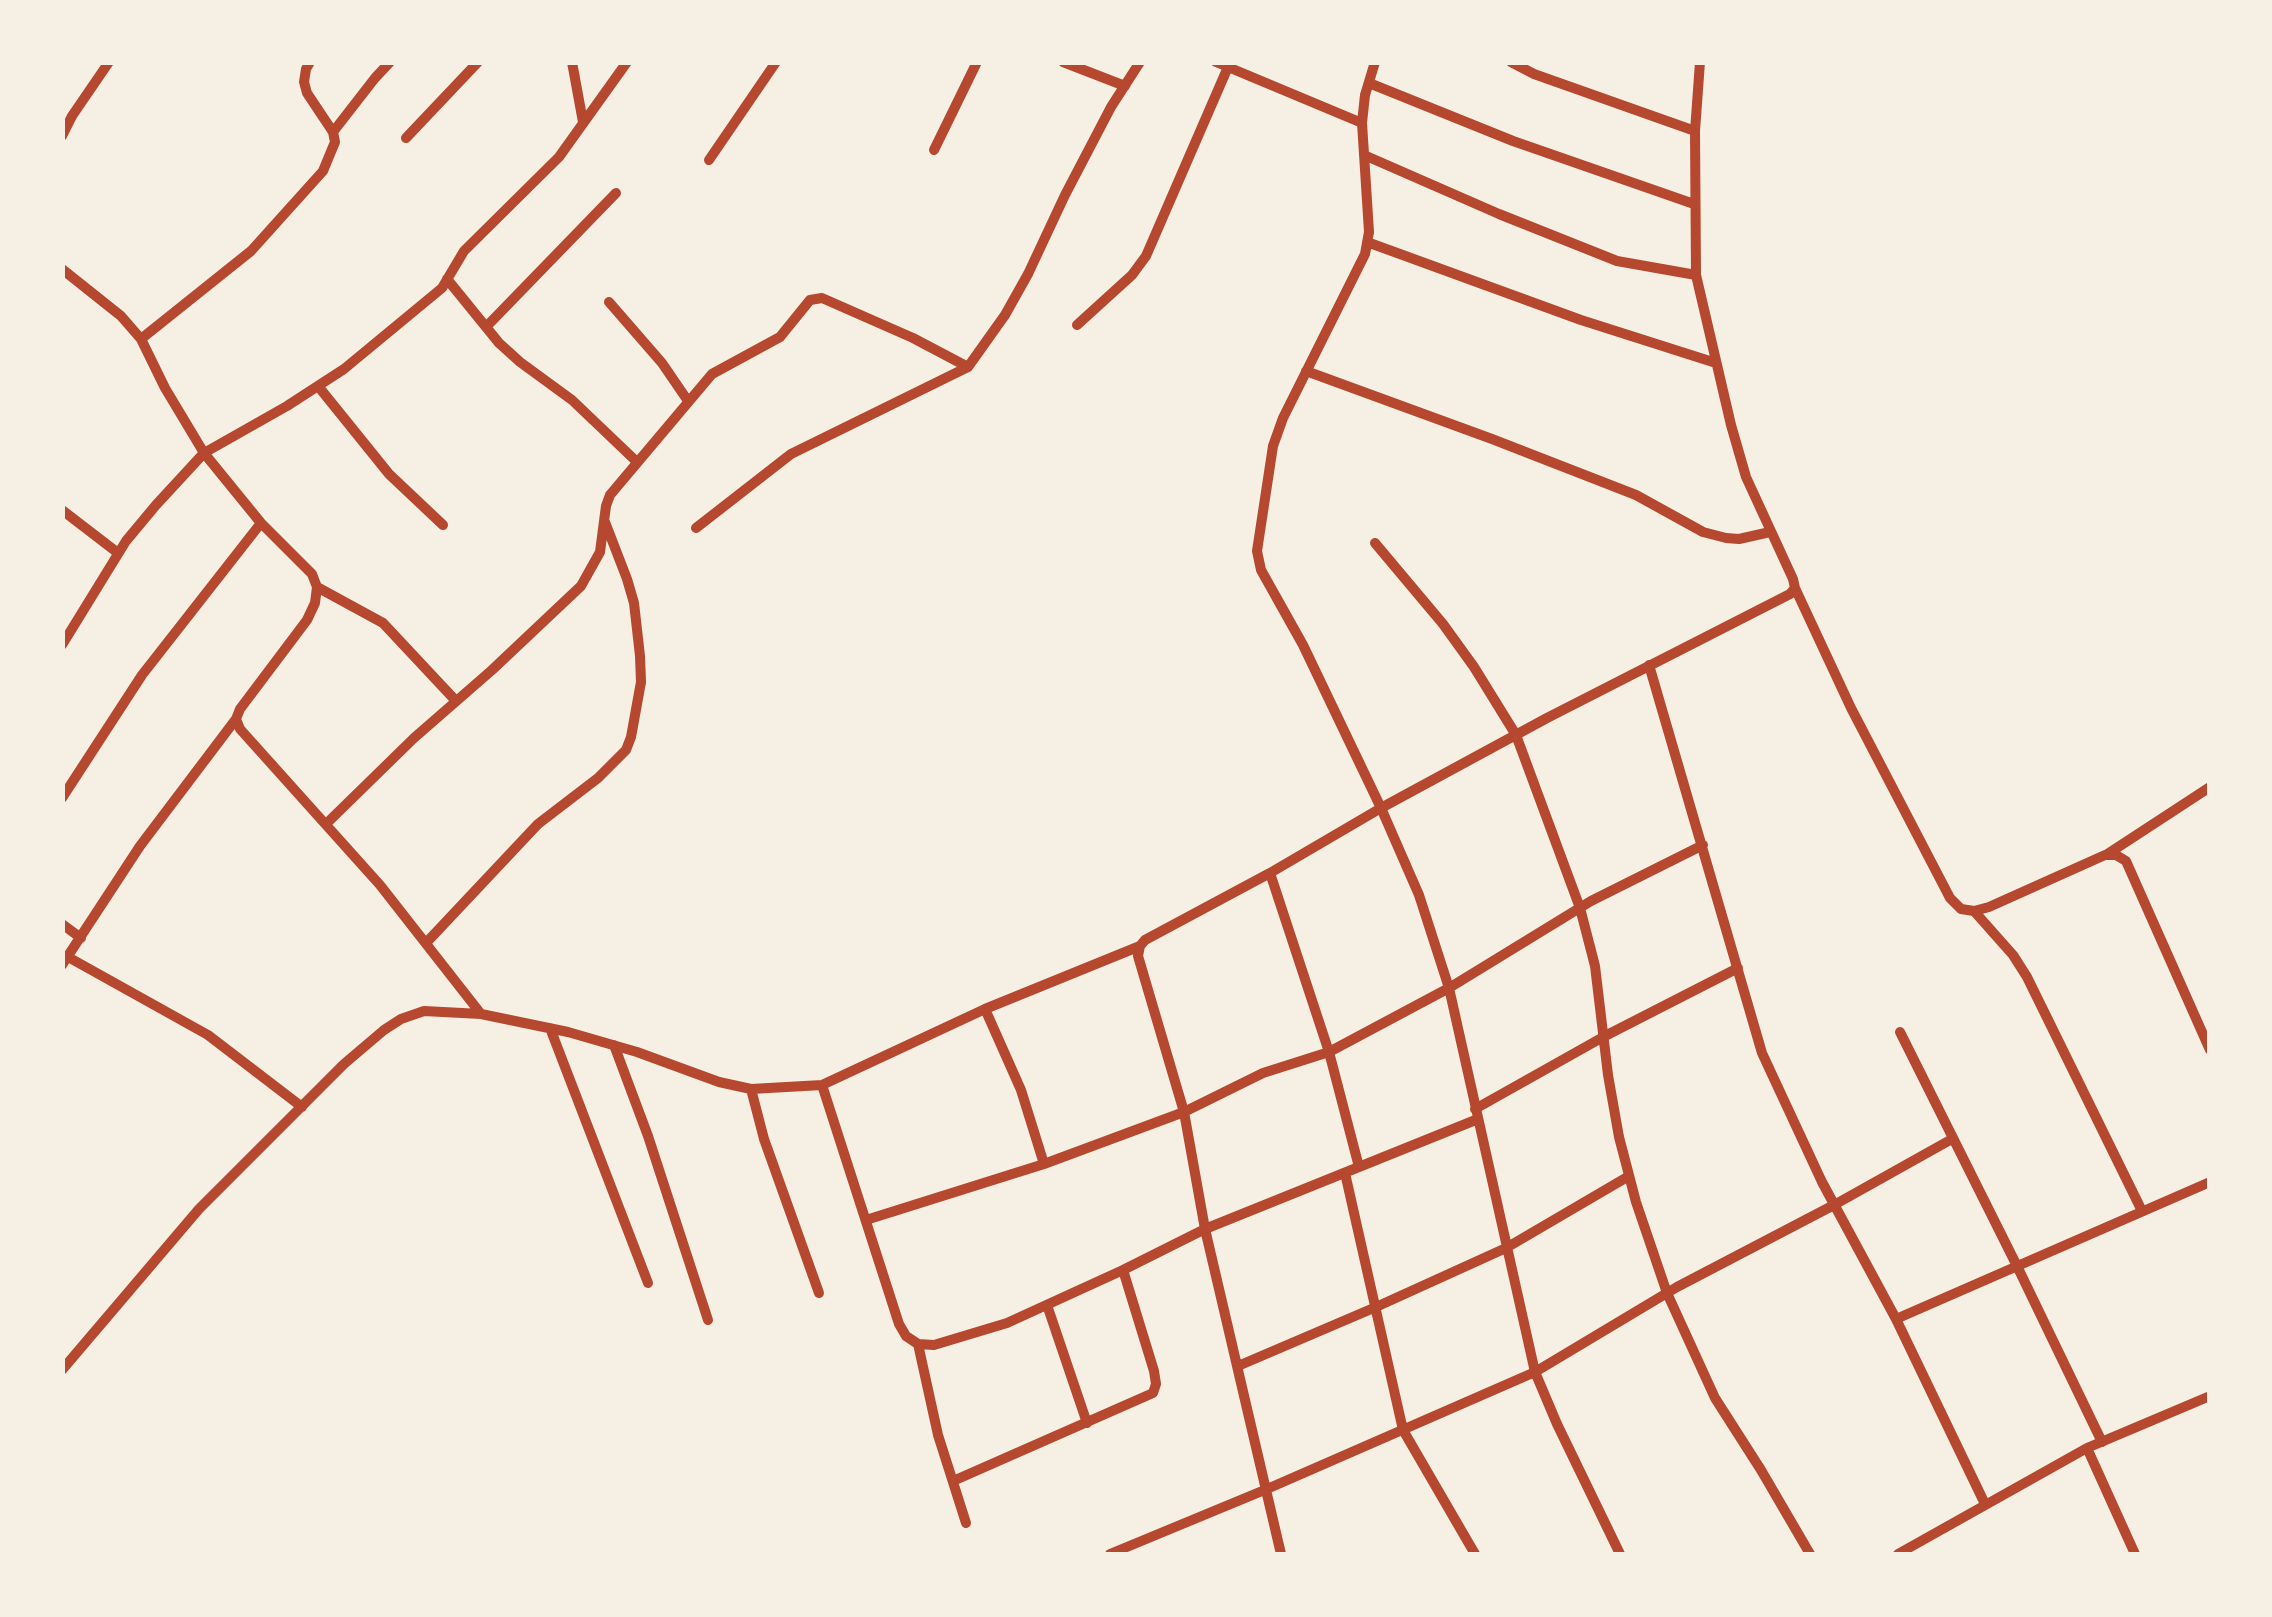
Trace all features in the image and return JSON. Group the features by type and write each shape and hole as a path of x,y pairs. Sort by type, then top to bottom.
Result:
{"street":[{"path":"62,136 109,62"},
{"path":"141,339 251,252 322,171 336,142 307,93 304,82 310,62"},
{"path":"333,132 390,62"},
{"path":"406,138 478,62"},
{"path":"572,62 583,124"},
{"path":"62,645 118,553 156,504 204,453 344,369 442,288 464,251 559,157 626,62"},
{"path":"709,160 776,62"},
{"path":"934,150 977,62"},
{"path":"1063,62 1125,86"},
{"path":"696,528 791,454 968,367 1006,315 1111,107 1140,62"},
{"path":"1375,62 1362,123 1369,232 1365,254 1273,446 1256,551 1261,570 1304,645 1419,895 1449,988 1535,1372 1620,1554"},
{"path":"1510,62 1695,131"},
{"path":"1700,62 1695,131 1696,275 1730,425 1746,477 1795,588 1851,708 1950,898 1961,908 1989,908 2105,855 2210,787"},
{"path":"1077,325 1132,275 1146,256 1222,65 1362,123"},
{"path":"1369,83 1513,141 1694,204"},
{"path":"1364,155 1617,261 1696,275"},
{"path":"486,328 616,193"},
{"path":"1367,242 1582,320 1716,363"},
{"path":"62,269 121,316 141,339 204,453 260,523 312,574 317,587 307,620 140,846 65,962 208,1035 302,1107"},
{"path":"447,279 486,328 520,362 572,400 637,462"},
{"path":"326,824 581,586 600,552 610,495 712,374 780,337 816,297 897,330 968,367"},
{"path":"609,302 662,363 688,401"},
{"path":"1306,372 1492,438 1636,495 1703,532 1740,539 1770,532"},
{"path":"318,386 389,474 443,525"},
{"path":"62,510 118,553"},
{"path":"426,943 538,824 626,750 641,682 634,602 604,520"},
{"path":"62,798 142,675 260,523"},
{"path":"1375,544 1443,624 1516,734 1580,908 1595,966 1618,1137 1667,1293 1715,1398 1810,1554"},
{"path":"317,587 383,623 456,701"},
{"path":"1282,1554 1205,1229 1184,1112 1138,956 1140,946 1144,940 1516,734 1795,588"},
{"path":"1650,664 1762,1053 1985,1504"},
{"path":"236,719 240,729 380,886 481,1014"},
{"path":"866,1220 1044,1164 1184,1112 1263,1073 1329,1052 1449,988 1580,908 1703,844"},
{"path":"2105,855 2116,855 2126,861 2210,1050"},
{"path":"1270,873 1329,1052 1359,1167"},
{"path":"1974,911 2027,977 2142,1211"},
{"path":"62,924 80,938"},
{"path":"62,1370 199,1210 344,1064 400,1018 424,1011 481,1014 614,1045 750,1089 822,1086 985,1010 1140,946"},
{"path":"822,1086 900,1324 906,1336 918,1344 934,1344 1007,1323 1205,1229 1345,1173 1476,1114 1604,1036 1738,968"},
{"path":"985,1010 1021,1090 1044,1164"},
{"path":"550,1028 648,1283"},
{"path":"1900,1032 2102,1442"},
{"path":"614,1045 708,1320"},
{"path":"750,1089 819,1293"},
{"path":"1110,1554 1125,1552 1535,1372 1667,1293 1952,1139"},
{"path":"1345,1173 1403,1430 1475,1554"},
{"path":"1238,1366 1506,1248 1629,1176"},
{"path":"1896,1319 2210,1182"},
{"path":"952,1481 1153,1393 1156,1384 1123,1270"},
{"path":"1046,1305 1087,1423"},
{"path":"918,1344 938,1435 966,1523"},
{"path":"1898,1554 2087,1448 2210,1396"},
{"path":"2087,1448 2134,1554"}]}
